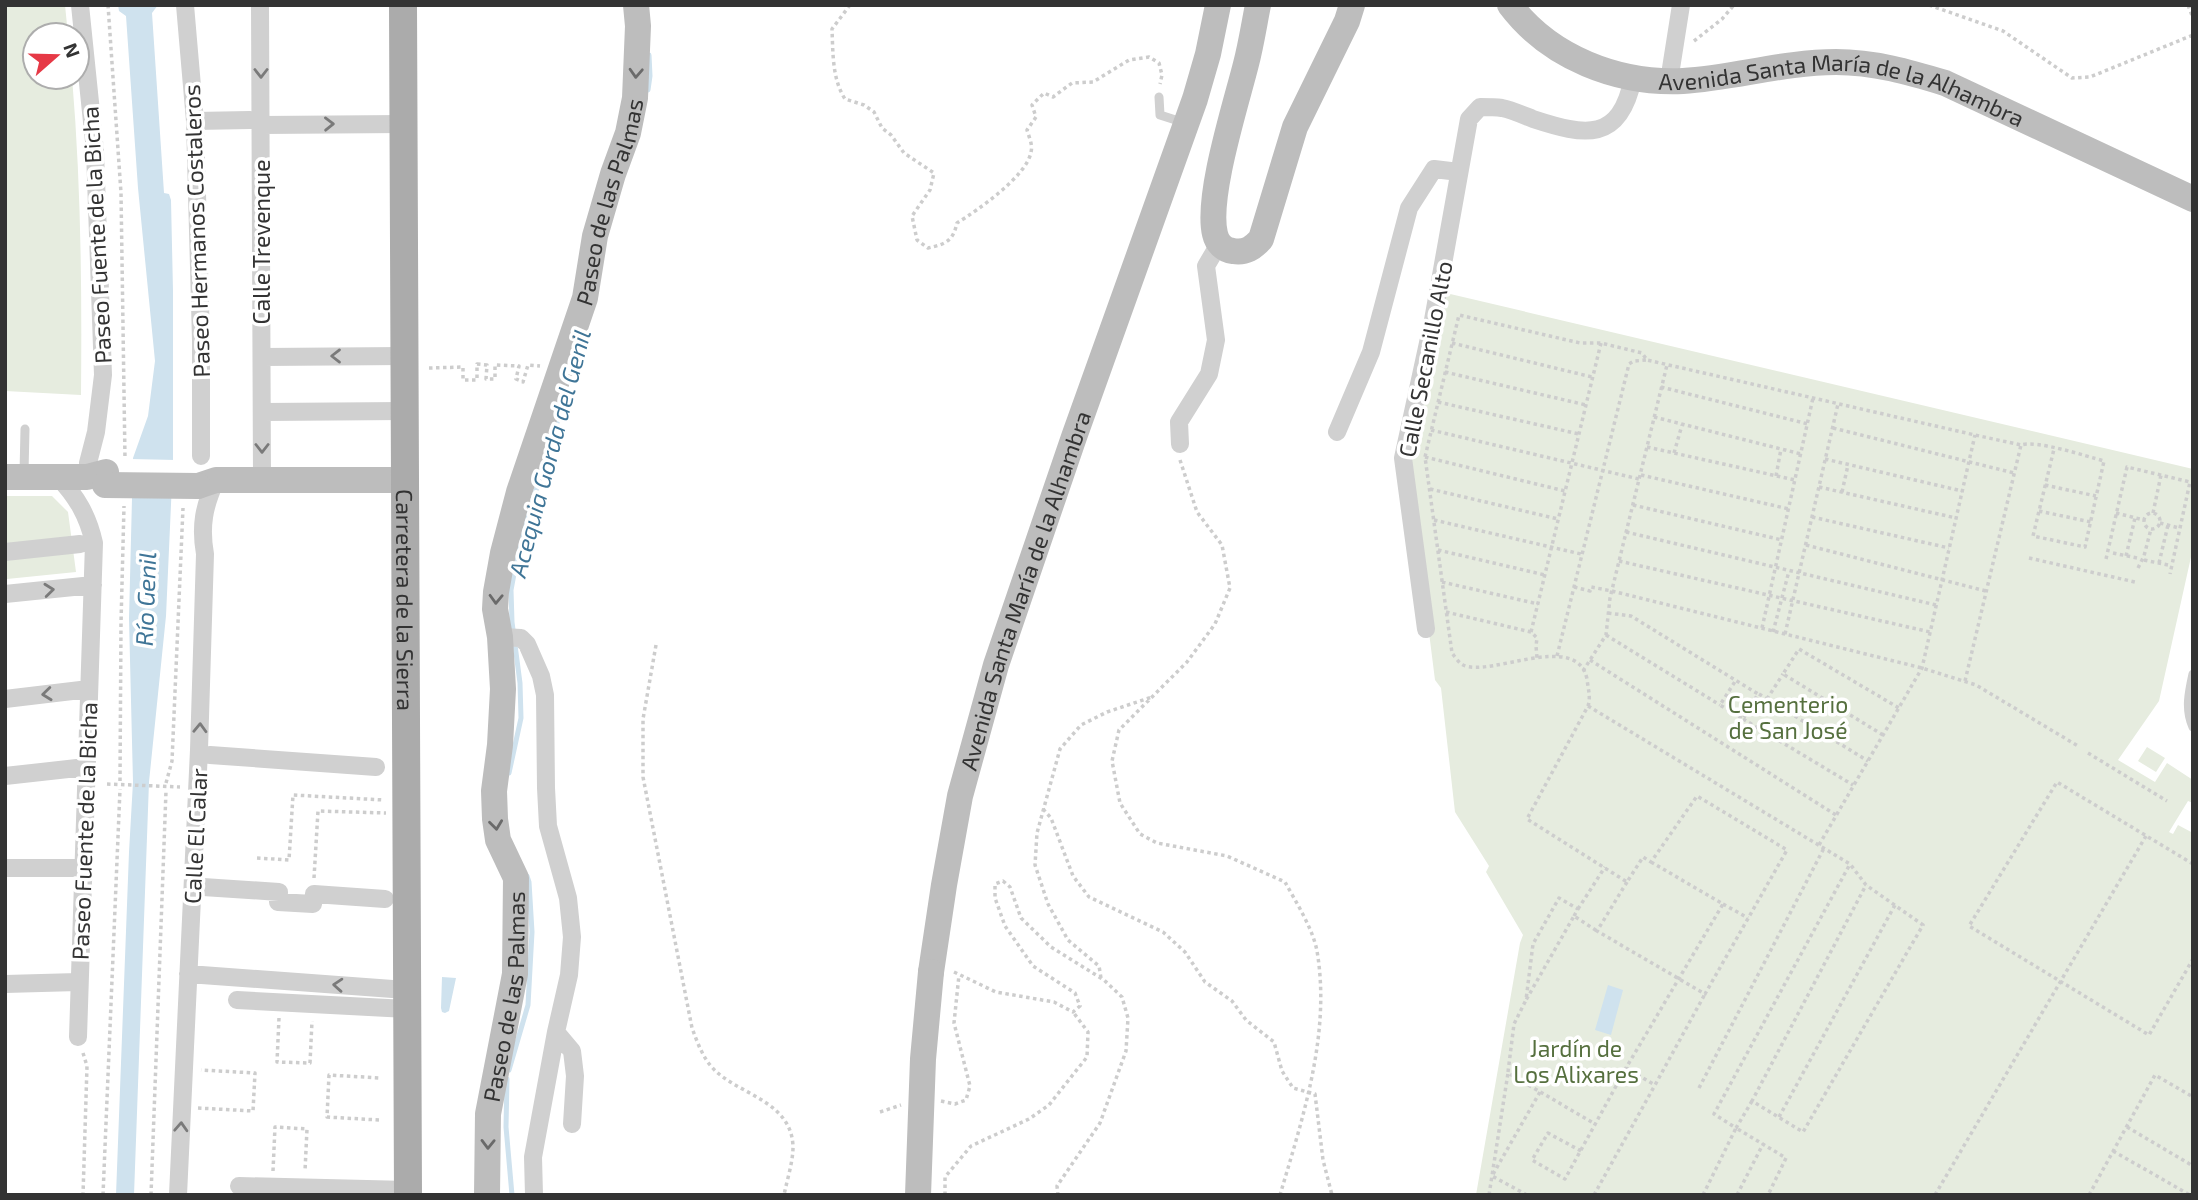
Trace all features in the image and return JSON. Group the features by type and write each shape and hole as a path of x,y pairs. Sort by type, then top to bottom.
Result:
{"main road":[{"name":"Carretera de la Sierra","path":"403,5 404,124 417,362 405,411 408,1192"}],"street":[{"name":"Paseo Fuente de la Bicha","path":"80,5 95,151 103,375 96,432 106,476"},
{"name":"Paseo Hermanos Costaleros","path":"185,5 195,121 201,340 199,479"},
{"name":"Calle Trevenque","path":"260,5 255,122 262,357 262,480"},
{"name":"Paseo de las Palmas","path":"487,1195 488,1114 515,974 516,878 498,840 495,819 494,791 510,637 496,600 503,553 519,492 585,298 595,236 628,132 635,98 638,26 636,5"},
{"name":"Avenida Santa María de la Alhambra","path":"918,1195 923,1059 932,967 960,796 996,665 1186,124 1208,54 1218,5"},
{"path":"1258,5 1216,195 1215,233 1219,244 1229,251 1244,252 1253,248 1261,239 1295,127 1347,21 1352,5"},
{"name":"Avenida Santa María de la Alhambra","path":"1510,5 1536,33 1566,54 1608,72 1633,78 1685,81 1784,66 1835,62 1874,64 1906,71 1945,83 2188,201"},
{"path":"1669,81 1681,5"},
{"name":"Calle Secanillo Alto","path":"1426,629 1403,458 1433,320 1469,119 1480,107 1502,108 1566,129 1588,131 1606,127 1621,114 1633,78"},
{"path":"195,121 404,124"},
{"name":"Calle Secanillo Alto","path":"1337,432 1371,352 1409,208 1434,169 1459,172"},
{"path":"1180,444 1179,422 1209,374 1216,340 1206,266 1219,244"},
{"path":"262,357 417,362"},
{"path":"262,412 405,411"},
{"path":"14,477 405,480"},
{"name":"Paseo Fuente de la Bicha","path":"58,477 73,493 90,525 94,543 78,1037"},
{"name":"Calle El Calar","path":"178,1195 203,639 205,554 202,525 210,494 199,479"},
{"path":"5,552 80,544"},
{"path":"5,594 93,585"},
{"name":"Paseo de las Palmas","path":"510,637 527,644 541,676 545,695 548,825 568,898 572,937 569,975 533,1157 534,1195"},
{"path":"5,699 89,690"},
{"path":"210,755 376,767"},
{"path":"5,776 86,767"},
{"path":"5,868 82,868"},
{"path":"203,887 279,892 278,902 313,904 314,894 385,899"},
{"path":"188,974 406,999"},
{"path":"5,984 78,982"},
{"path":"237,1000 406,999"},
{"path":"556,1032 572,1051 575,1076 572,1124"},
{"path":"239,1186 408,1192"}],"lane":[{"path":"1159,97 1160,115 1186,124"},
{"path":"14,477 25,429"},
{"path":"2193,674 2188,701 2189,719 2193,727"}],"path":[{"path":"108,5 121,193 106,476 121,623 120,781"},
{"path":"850,5 832,29 834,69 841,92 845,99 864,104 874,112 882,128 891,135 904,153 934,173 930,190 912,216 917,240 928,248 943,244 954,235 957,223 980,209 1013,181 1028,162 1032,148 1027,130 1036,117 1032,105 1044,93 1053,97 1072,83 1093,82 1129,60 1149,57 1159,63 1162,75 1159,97"},
{"path":"1692,43 1722,19 1734,5"},
{"path":"1929,5 2003,31 2072,78 2090,77 2193,35"},
{"path":"2188,5 2193,18"},
{"path":"1627,882 1527,819 1588,706 1590,698 1586,673 1574,662 1557,656 1476,667 1462,664 1452,653 1425,457 1459,314 1580,343 1601,343 1642,353 1647,360"},
{"path":"1452,343 1592,377"},
{"path":"1531,632 1601,343"},
{"path":"1557,656 1629,364 1634,360 1647,360 2021,446 2028,443 2054,449 2104,461 2085,547 2033,536 2054,449"},
{"path":"417,362 463,367 463,380 477,380 477,364 487,365 486,379 495,379 495,365 519,366 516,379 523,382 527,365 534,365"},
{"path":"1583,671 1606,635 1619,561 1667,365"},
{"path":"1445,372 1586,405"},
{"path":"1661,387 1808,424"},
{"path":"1762,629 1813,398"},
{"path":"1438,401 1579,434"},
{"path":"1785,635 1838,404"},
{"path":"1654,417 1801,454"},
{"path":"1674,453 1682,425"},
{"path":"1832,428 2014,473"},
{"path":"1431,430 1602,470 1789,509"},
{"path":"1699,1088 1836,815 1922,668 1975,435"},
{"path":"1180,444 1180,461 1198,512 1222,545 1230,588 1215,624 1187,662 1119,730 1112,761 1120,803 1140,834 1157,843 1227,856 1285,882 1317,949 1320,996 1318,1032 1304,1115 1280,1195"},
{"path":"1965,681 2021,446"},
{"path":"1647,447 1795,480"},
{"path":"1776,476 1781,449"},
{"path":"1425,457 1565,491"},
{"path":"1825,459 1962,491"},
{"path":"1842,492 1848,465"},
{"path":"2106,559 2127,467 2190,482 2170,574"},
{"path":"2153,513 2161,475"},
{"path":"166,783 172,761 199,479"},
{"path":"2045,485 2096,496"},
{"path":"1819,487 1956,518"},
{"path":"1430,489 1558,519"},
{"path":"1633,505 1782,540"},
{"path":"2039,511 2091,522"},
{"path":"2116,513 2144,520"},
{"path":"2153,513 2158,516 2160,523 2155,529 2151,529 2146,527 2144,520 2146,515 2153,513"},
{"path":"1812,517 1949,548"},
{"path":"2126,556 2135,517"},
{"path":"1434,520 1581,554"},
{"path":"2160,523 2179,528"},
{"path":"2159,563 2168,525"},
{"path":"2138,568 2151,529"},
{"path":"1626,532 1936,605"},
{"path":"1806,545 1986,592"},
{"path":"1438,550 1545,575"},
{"path":"2113,553 2137,558"},
{"path":"2029,558 2135,582"},
{"path":"2144,560 2168,565"},
{"path":"1619,561 1930,632"},
{"path":"1773,632 1789,570"},
{"path":"1442,582 1538,604"},
{"path":"1574,587 1590,591 1591,587 1612,592 1965,681 2078,746"},
{"path":"1446,612 1531,632 1537,638 1537,658"},
{"path":"1608,613 1631,617 1868,761"},
{"path":"1475,625 1476,619"},
{"path":"1606,635 1853,785"},
{"path":"656,645 643,719 643,777 692,1028 702,1055 719,1074 774,1108 790,1127 793,1148 784,1195"},
{"path":"1767,699 1799,649 1899,708"},
{"path":"1590,660 1836,815"},
{"path":"1783,674 1883,735"},
{"path":"1720,705 1735,680"},
{"path":"1743,719 1758,694"},
{"path":"1101,978 1099,966 1068,940 1048,904 1035,865 1037,833 1060,749 1081,725 1107,712 1154,697"},
{"path":"1588,706 1850,864 1866,885 1923,925 1803,1132 1752,1101"},
{"path":"2088,753 2167,801"},
{"path":"2193,864 2057,782 1969,926 2149,1035 2193,959"},
{"path":"107,784 180,787"},
{"path":"103,1195 120,789"},
{"path":"151,1195 166,791"},
{"path":"257,858 289,860 293,795 386,800"},
{"path":"1594,1195 1787,850 1697,796 1651,862"},
{"path":"1043,809 1051,818 1073,876 1089,897 1163,932 1185,951 1205,982 1232,1001 1246,1020 1274,1042 1282,1071 1293,1088 1315,1094 1326,1180 1332,1195"},
{"path":"314,894 318,811 386,813"},
{"path":"1935,1195 2146,836"},
{"path":"1597,931 1643,857 1748,918"},
{"path":"1768,1195 1786,1158 1714,1114 1850,864"},
{"path":"1489,1195 1514,1024 1578,909 1605,867"},
{"path":"1058,1195 1058,1186 1100,1123 1126,1051 1128,1018 1122,997 1101,978 1051,947 1021,918 1010,887 1003,881 995,884 995,898 1005,926 1033,967 1075,993 1080,1006 1073,1012"},
{"path":"1703,1195 1866,885"},
{"path":"1526,1000 1533,944 1559,898 1578,909"},
{"path":"1581,1151 1548,1133 1532,1160 1565,1179 1581,1151 1626,1068 1723,904"},
{"path":"1779,1117 1895,905"},
{"path":"1574,916 1705,994"},
{"path":"932,967 959,975 996,992 1054,1002 1073,1012 1088,1032 1087,1057 1049,1105 1029,1119 971,1146 945,1177 945,1195"},
{"path":"939,1101 955,1104 966,1100 970,1086 954,1023 959,975"},
{"path":"279,1010 277,1062 310,1063 312,1012"},
{"path":"78,1037 87,1066 83,1195"},
{"path":"1626,1068 1655,1085"},
{"path":"190,1108 253,1111 255,1073 192,1070"},
{"path":"1508,1073 1595,1124"},
{"path":"379,1120 327,1117 329,1075 380,1078"},
{"path":"2089,1195 2155,1075 2193,1097"},
{"path":"1492,1176 1540,1092"},
{"path":"880,1112 902,1105"},
{"path":"273,1177 275,1127 307,1129 305,1178"},
{"path":"2127,1127 2193,1166"},
{"path":"1737,1195 1763,1144"},
{"path":"2113,1151 2190,1195"},
{"path":"1492,1176 1527,1195"}],"green space":[{"path":"5,5 65,5 67,21 21,21 21,91 73,91 80,236 81,395 5,391"},
{"name":"Cementerio de San José","path":"1446,293 2193,469 2193,548 2159,701 2118,760 2155,782 2167,763 2193,780 2193,803 2188,801 2169,832 2173,834 2178,825 2193,833 2193,1195 1476,1195 1523,935 1486,872 1489,866 1455,812 1441,688 1435,680 1407,458"},
{"path":"5,496 52,496 68,512 76,572 7,579"},
{"path":"2147,747 2165,758 2156,772 2138,761"}],"water":[{"name":"Río Genil","path":"118,5 158,5 152,13 164,193 169,194 171,200 173,291 173,460 166,616 149,782 134,1195 116,1195 133,782 129,619 133,458 148,416 155,361 138,188 126,16 119,11"},
{"path":"442,977 456,978 449,1011 445,1013 441,1008"},
{"path":"1608,985 1623,990 1611,1035 1595,1030"}],"pier":[{"path":"130,459 176,460 174,498 129,497"}],"waterway":[{"name":"Acequia Gorda del Genil","path":"648,90 649,55"},
{"name":"Acequia Gorda del Genil","path":"509,773 521,718 511,590 520,542 561,410"},
{"name":"Acequia Gorda del Genil","path":"509,1070 528,1005 532,932 527,876"},
{"name":"Acequia Gorda del Genil","path":"507,1079 506,1127 512,1195"}],"park label":[{"name":"Jardín de Los Alixares","path":"1576,1061"}]}
